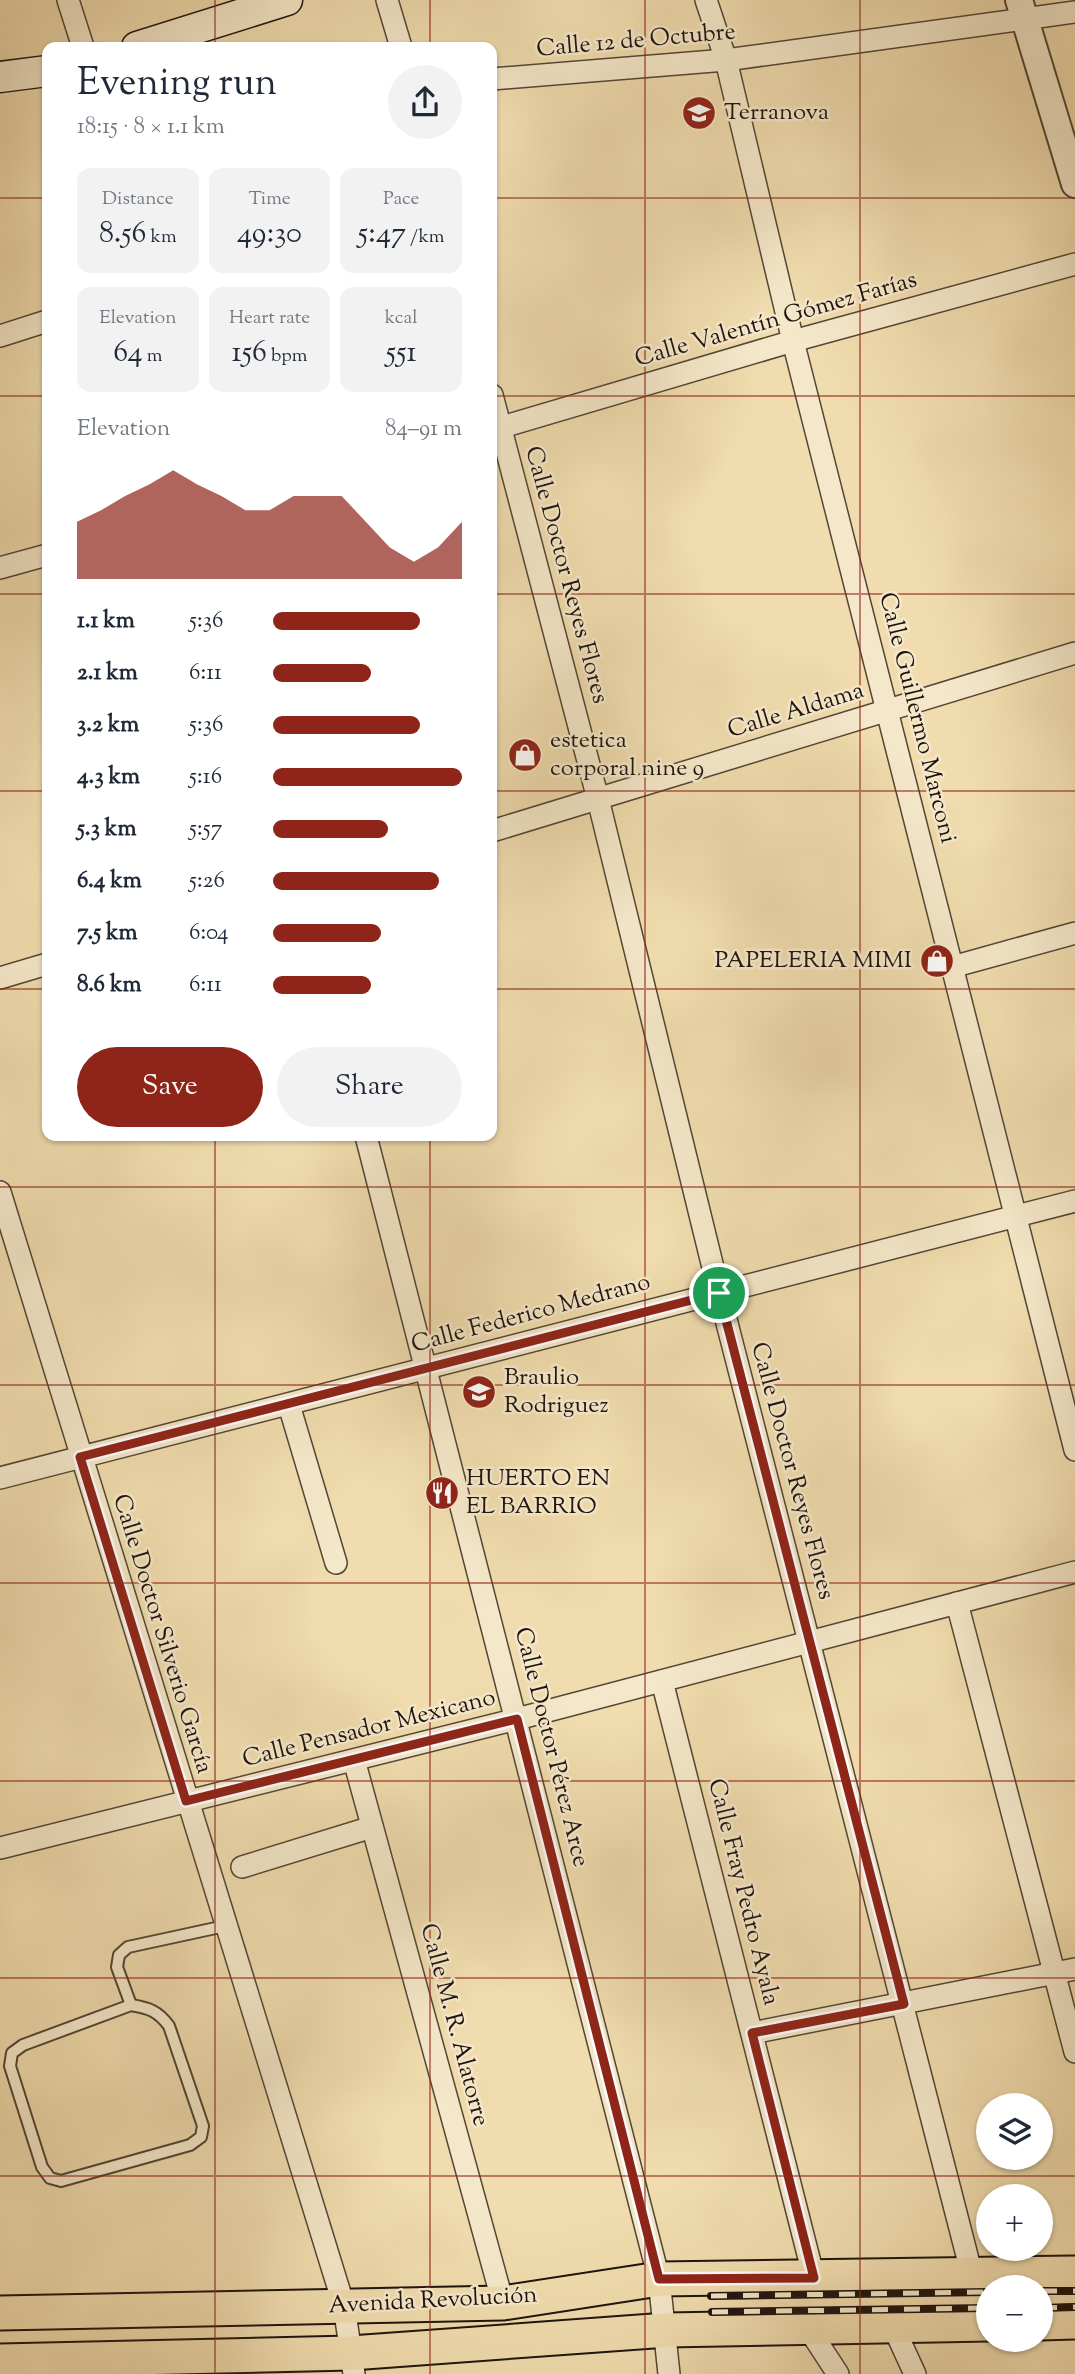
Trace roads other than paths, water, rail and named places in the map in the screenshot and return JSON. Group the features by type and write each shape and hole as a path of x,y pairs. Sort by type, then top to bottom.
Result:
{"main road":[{"path":"157,42 288,0"},
{"path":"0,77 42,72"},
{"name":"Avenida Revolución","path":"0,2313 503,2304 659,2279 1075,2273"},
{"path":"1053,2323 1075,2322"},
{"name":"Avenida Revolución","path":"0,2361 54,2367 352,2364 667,2330 976,2324"}],"street":[{"path":"68,0 81,42"},
{"path":"387,0 400,42"},
{"name":"Calle Guillermo Marconi","path":"706,0 726,60 793,341 1075,1450"},
{"path":"1022,10 1075,184"},
{"name":"Calle 12 de Octubre","path":"497,79 726,60 1022,10 1075,12"},
{"name":"Calle Valentín Gómez Farías","path":"497,429 793,341 1075,264"},
{"path":"0,336 42,323"},
{"name":"Calle Doctor Reyes Flores","path":"497,433 598,799 719,1293 972,2275"},
{"path":"0,568 42,556"},
{"name":"Calle Aldama","path":"497,829 1075,653"},
{"path":"953,967 1075,933"},
{"path":"0,978 42,965"},
{"name":"Calle Doctor Pérez Arce","path":"367,1141 659,2279 667,2330 669,2374"},
{"name":"Calle Doctor Silverio García","path":"0,1192 344,2306 352,2364"},
{"name":"Calle Federico Medrano","path":"0,1478 1075,1201"},
{"path":"289,1405 336,1563"},
{"name":"Calle Pensador Mexicano","path":"0,1848 517,1719 1075,1572"},
{"path":"957,1603 1065,1971 1075,2052"},
{"name":"Calle Fray Pedro Ayala","path":"662,1681 814,2278"},
{"name":"Calle M. R. Alatorre","path":"354,1760 503,2304"},
{"path":"242,1867 372,1827"},
{"path":"752,2033 1065,1971"},
{"path":"893,2326 915,2374"},
{"path":"808,2329 838,2374"}],"lane":[{"path":"131,2005 117,1967 118,1955 128,1947 225,1926"},
{"path":"131,2005 151,2009 161,2015 169,2026 203,2126 201,2137 190,2145 61,2181 50,2178 42,2167 10,2066 12,2053 23,2045 131,2005"}],"railway":[{"path":"1053,2291 1075,2291"},
{"path":"711,2296 976,2292"},
{"path":"1053,2308 1075,2307"},
{"path":"712,2312 976,2308"}],"place":[{"name":"Terranova","path":"699,113"},
{"name":"estetica corporal nine 9","path":"525,755"},
{"name":"PAPELERIA MIMI","path":"937,961"},
{"name":"Braulio Rodriguez","path":"479,1392"},
{"name":"HUERTO EN EL BARRIO","path":"442,1493"}]}
